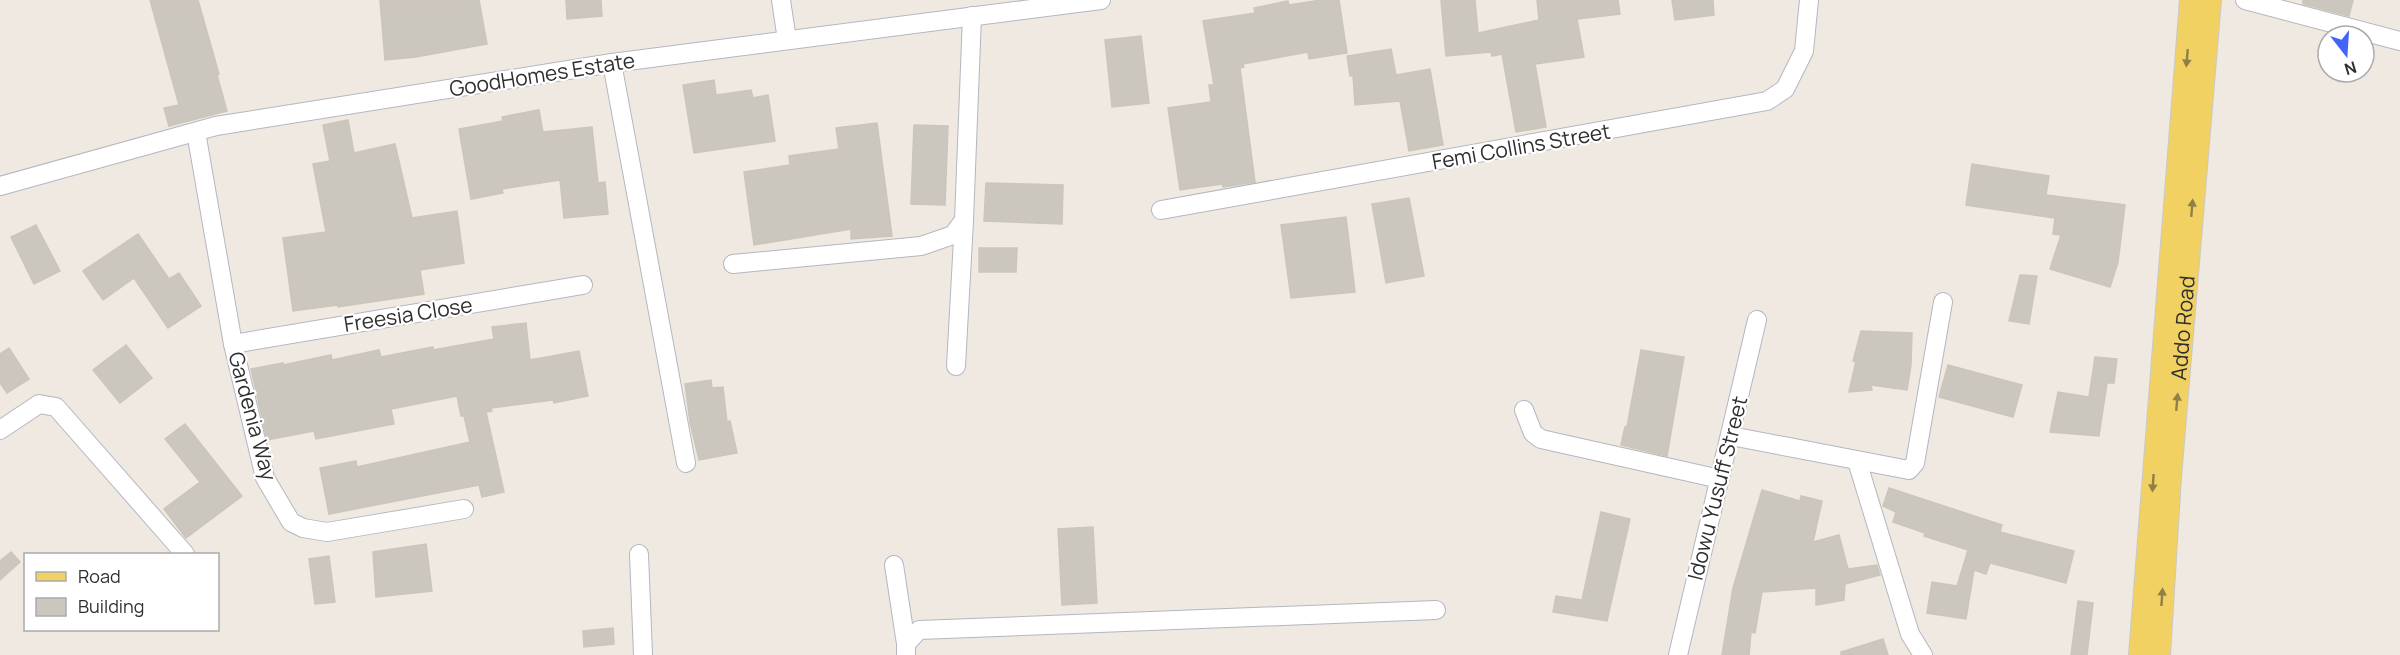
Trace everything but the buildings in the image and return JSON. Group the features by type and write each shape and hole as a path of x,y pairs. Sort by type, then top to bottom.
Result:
{"main road":[{"name":"Addo Road","path":"2140,655 2191,0"},
{"name":"Addo Road","path":"2159,655 2170,477 2210,0"}],"street":[{"path":"781,0 787,40"},
{"name":"GoodHomes Estate","path":"0,186 227,124 612,63 1095,0"},
{"name":"Femi Collins Street","path":"1161,210 1767,101 1785,89 1804,51 1809,0"},
{"path":"2245,0 2400,41"},
{"path":"956,366 972,16"},
{"path":"612,63 686,463"},
{"name":"Gardenia Way","path":"196,132 233,344 265,478 291,522 303,528 327,532 464,509"},
{"path":"733,264 921,246 952,235 964,220"},
{"name":"Freesia Close","path":"233,344 583,285"},
{"path":"1731,436 1910,470 1915,463 1943,302"},
{"name":"Idowu Yusuff Street","path":"1678,655 1757,320"},
{"path":"0,430 39,404 56,407 183,553"},
{"path":"1524,410 1533,433 1540,439 1720,479"},
{"path":"1857,461 1910,634 1923,655"},
{"path":"639,554 643,655"},
{"path":"894,565 906,649"},
{"path":"906,649 919,630 1436,610"}]}
